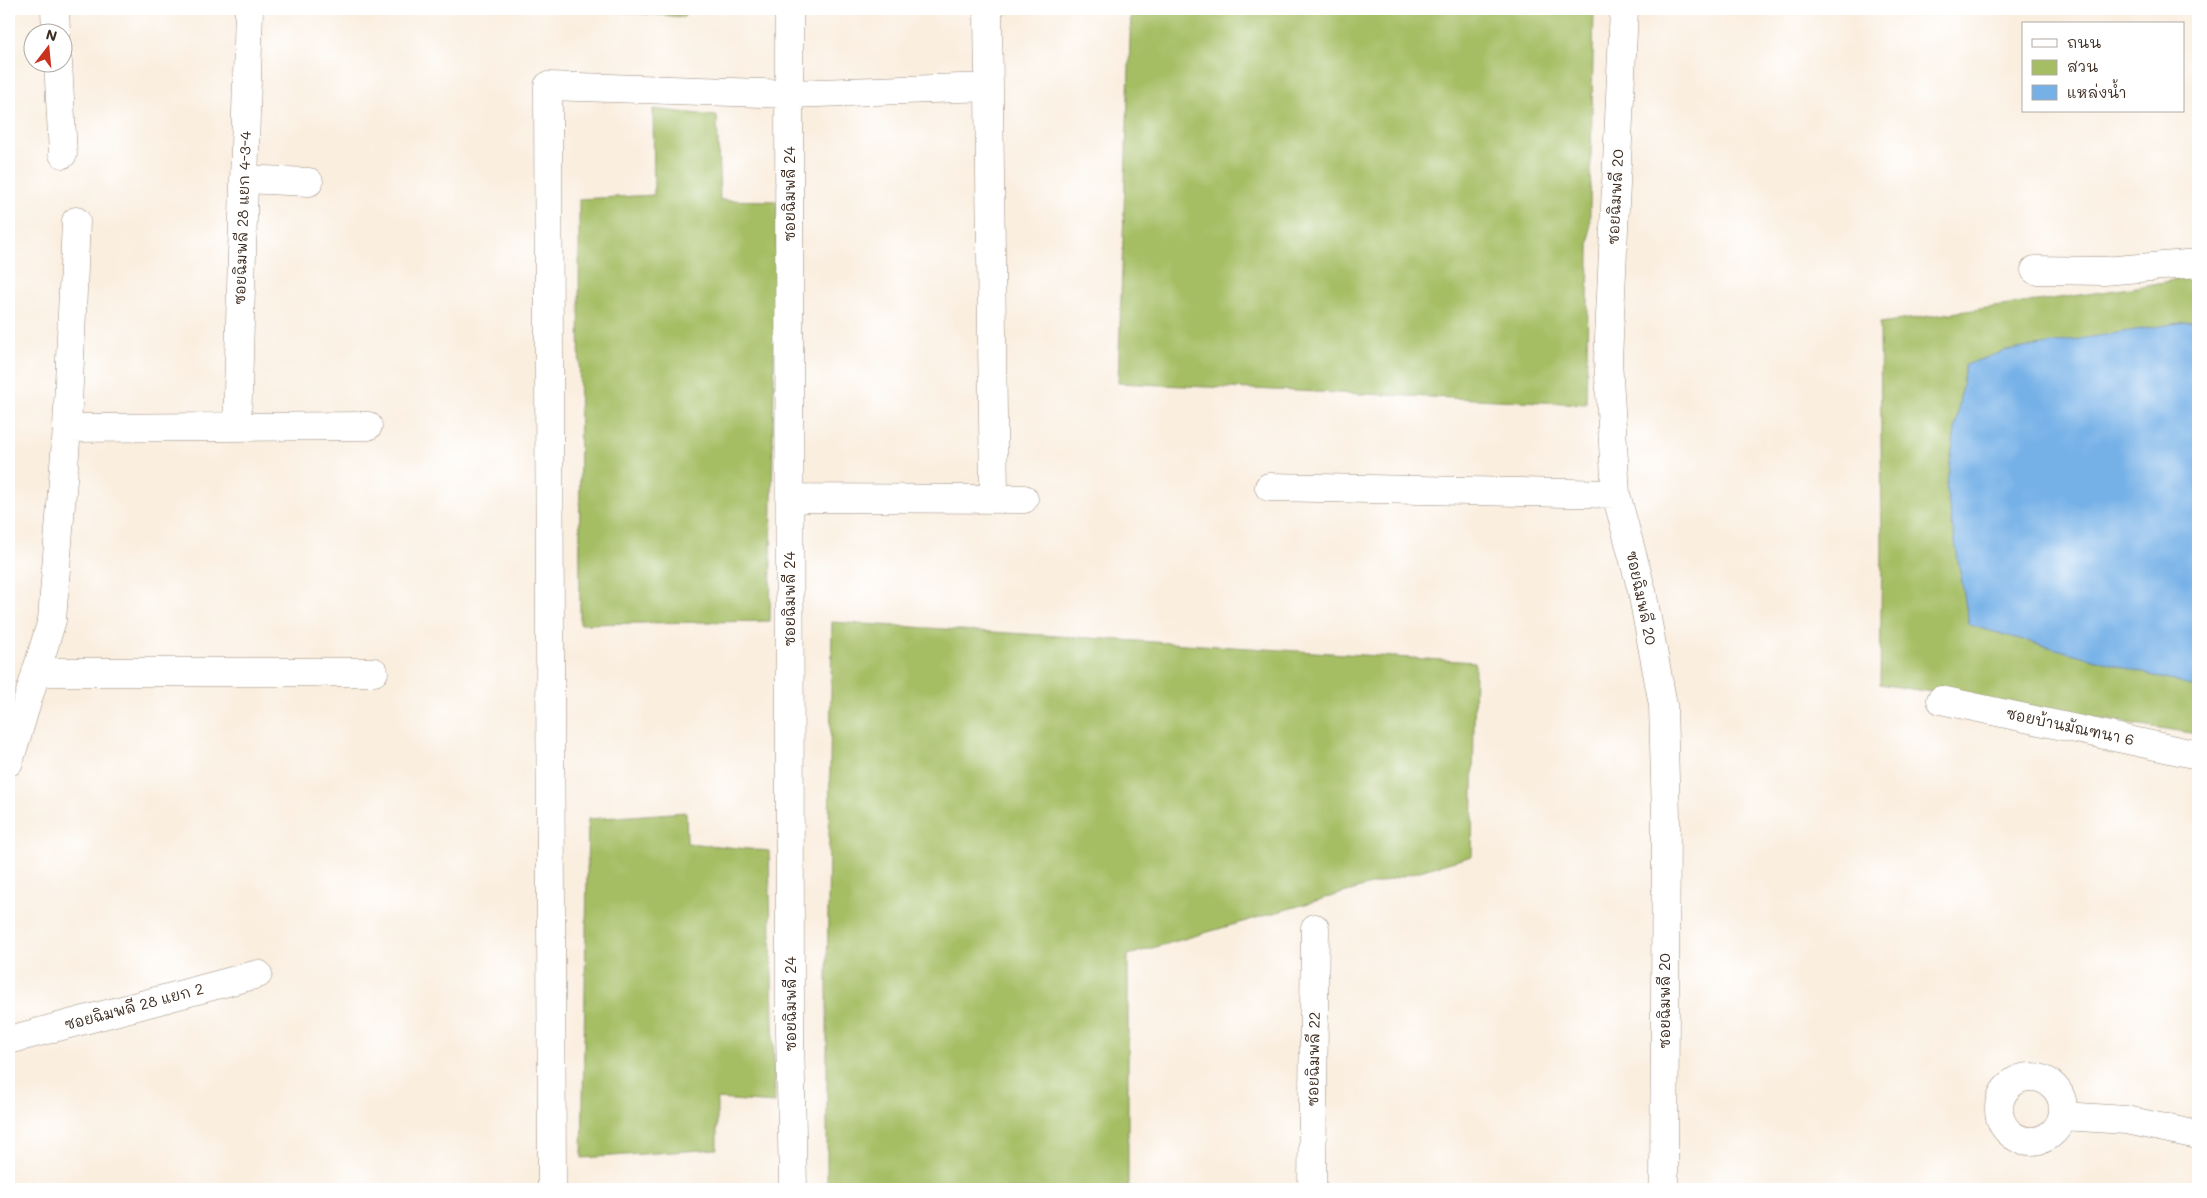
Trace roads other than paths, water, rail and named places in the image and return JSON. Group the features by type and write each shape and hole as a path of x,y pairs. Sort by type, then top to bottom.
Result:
{"street":[{"path":"55,9 56,22"},
{"name":"ซอยฉิมพลี 28 แยก 4-3-4","path":"237,427 249,9"},
{"name":"ซอยฉิมพลี 24","path":"789,9 790,1030 794,1189"},
{"path":"988,9 994,498"},
{"name":"ซอยฉิมพลี 20","path":"1624,9 1608,360 1616,494 1642,591 1663,704 1666,818 1664,1189"},
{"path":"59,72 63,154"},
{"path":"552,1189 548,86 790,94 989,86"},
{"path":"244,179 308,182"},
{"path":"9,762 52,620 67,428 76,221"},
{"path":"2035,270 2104,271 2198,263"},
{"path":"67,428 368,426"},
{"path":"1269,487 1616,494"},
{"path":"790,498 1024,499"},
{"path":"36,672 374,672"},
{"name":"ซอยบ้านมัณฑนา 6","path":"1941,700 2198,755"},
{"name":"ซอยฉิมพลี 22","path":"1312,1189 1315,928"},
{"name":"ซอยฉิมพลี 28 แยก 2","path":"9,1040 258,974"},
{"path":"2063,1116 2126,1120 2198,1135"}],"water":[{"path":"2198,320 2198,688 1969,625 1946,489 1965,365 2005,351"}]}
